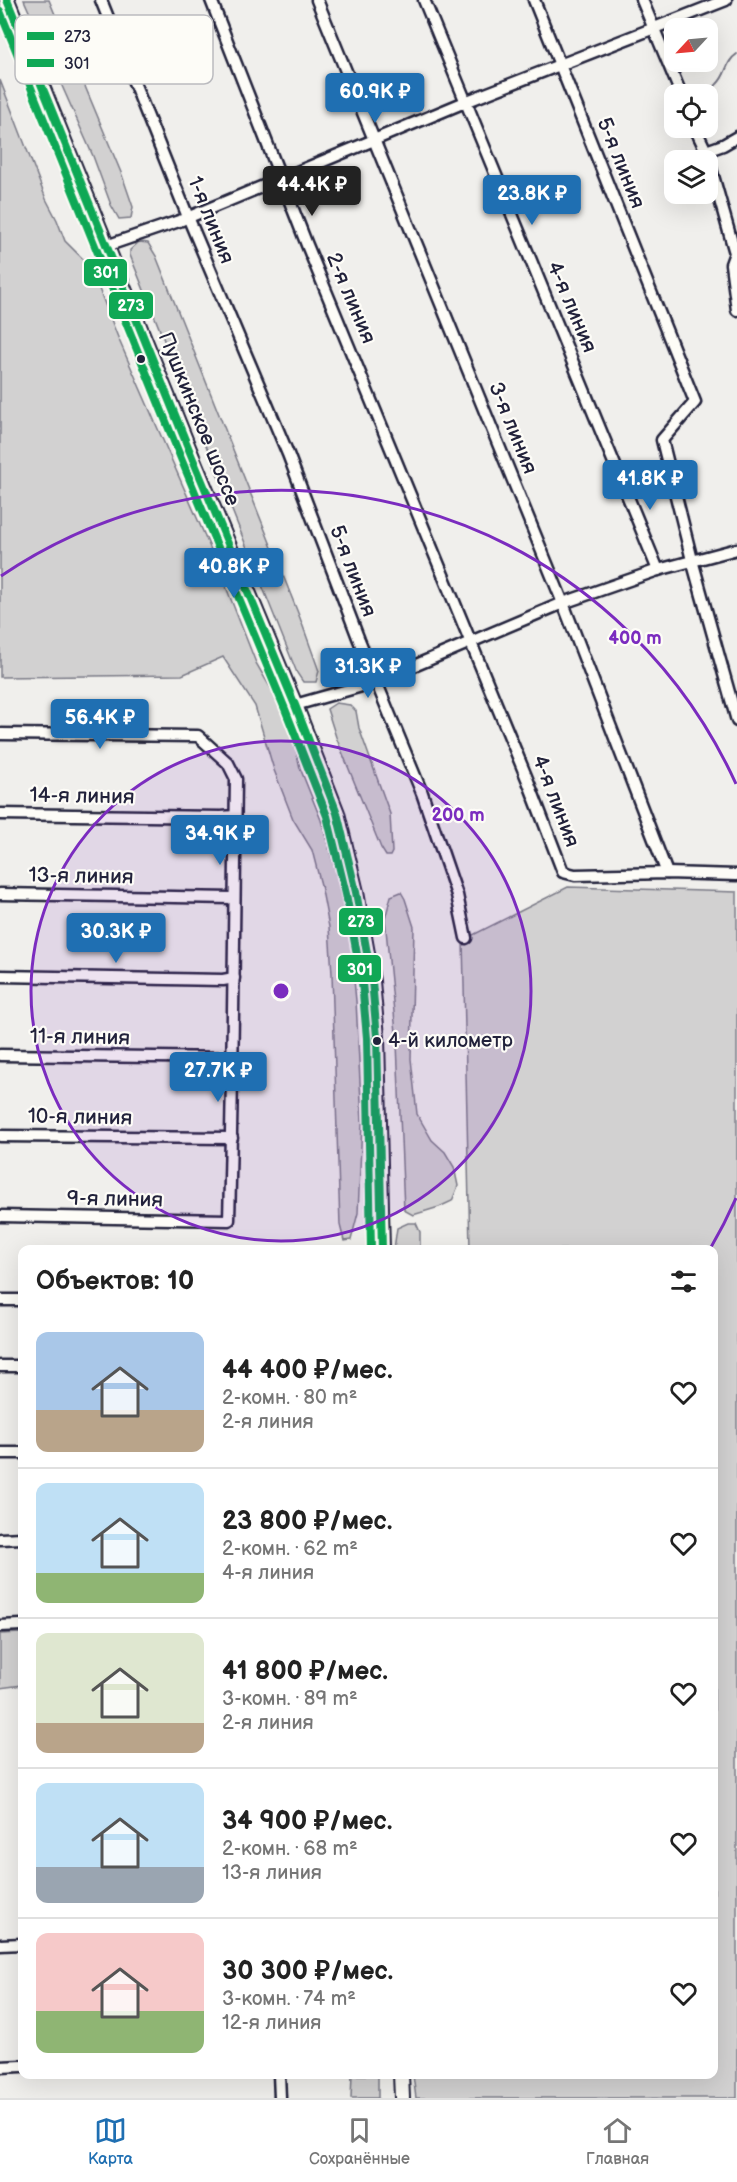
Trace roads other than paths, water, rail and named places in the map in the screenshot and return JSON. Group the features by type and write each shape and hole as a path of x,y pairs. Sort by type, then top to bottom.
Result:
{"main road":[{"name":"Пушкинское шоссе","path":"7,0 15,20"},
{"name":"Пушкинское шоссе","path":"41,84 337,813 356,892 372,981 378,1049 382,1245"},
{"path":"401,2079 402,2098"}],"street":[{"name":"1-я линия","path":"101,0 107,15"},
{"name":"2-я линия","path":"211,0 280,177 390,443"},
{"name":"3-я линия","path":"317,0 563,603 667,873"},
{"name":"4-я линия","path":"424,0 658,570"},
{"name":"5-я линия","path":"534,0 695,402 662,440 692,560"},
{"path":"642,0 677,84"},
{"path":"106,246 188,217 465,102 726,0"},
{"name":"1-я линия","path":"135,84 288,454"},
{"path":"709,150 737,137"},
{"path":"718,191 735,248 731,264 737,310"},
{"name":"4-я линия","path":"390,443 563,872 575,875 667,873"},
{"name":"5-я линия","path":"288,454 440,844 457,895 466,938"},
{"path":"295,705 376,682 563,603 658,570 737,549"},
{"path":"692,560 737,721"},
{"path":"0,734 198,736 228,763 236,779 233,898 235,983 231,1058 231,1138"},
{"name":"14-я линия","path":"0,814 235,816"},
{"path":"667,873 737,875"},
{"name":"13-я линия","path":"0,894 233,898"},
{"path":"0,976 224,980 235,983"},
{"name":"11-я линия","path":"0,1055 231,1058"},
{"name":"10-я линия","path":"0,1136 231,1138"},
{"name":"9-я линия","path":"0,1216 229,1220 231,1138"},
{"path":"0,1300 18,1300"},
{"path":"0,1366 18,1366"},
{"path":"0,1453 18,1453"},
{"path":"0,1539 18,1538"},
{"path":"0,1626 18,1625"},
{"path":"0,1945 18,1944"},
{"path":"0,2067 18,2066"},
{"path":"279,2079 280,2098"}],"waterway":[{"path":"717,84 730,61 737,54"}],"place":[{"name":"4-й километр","path":"377,1041"}]}
